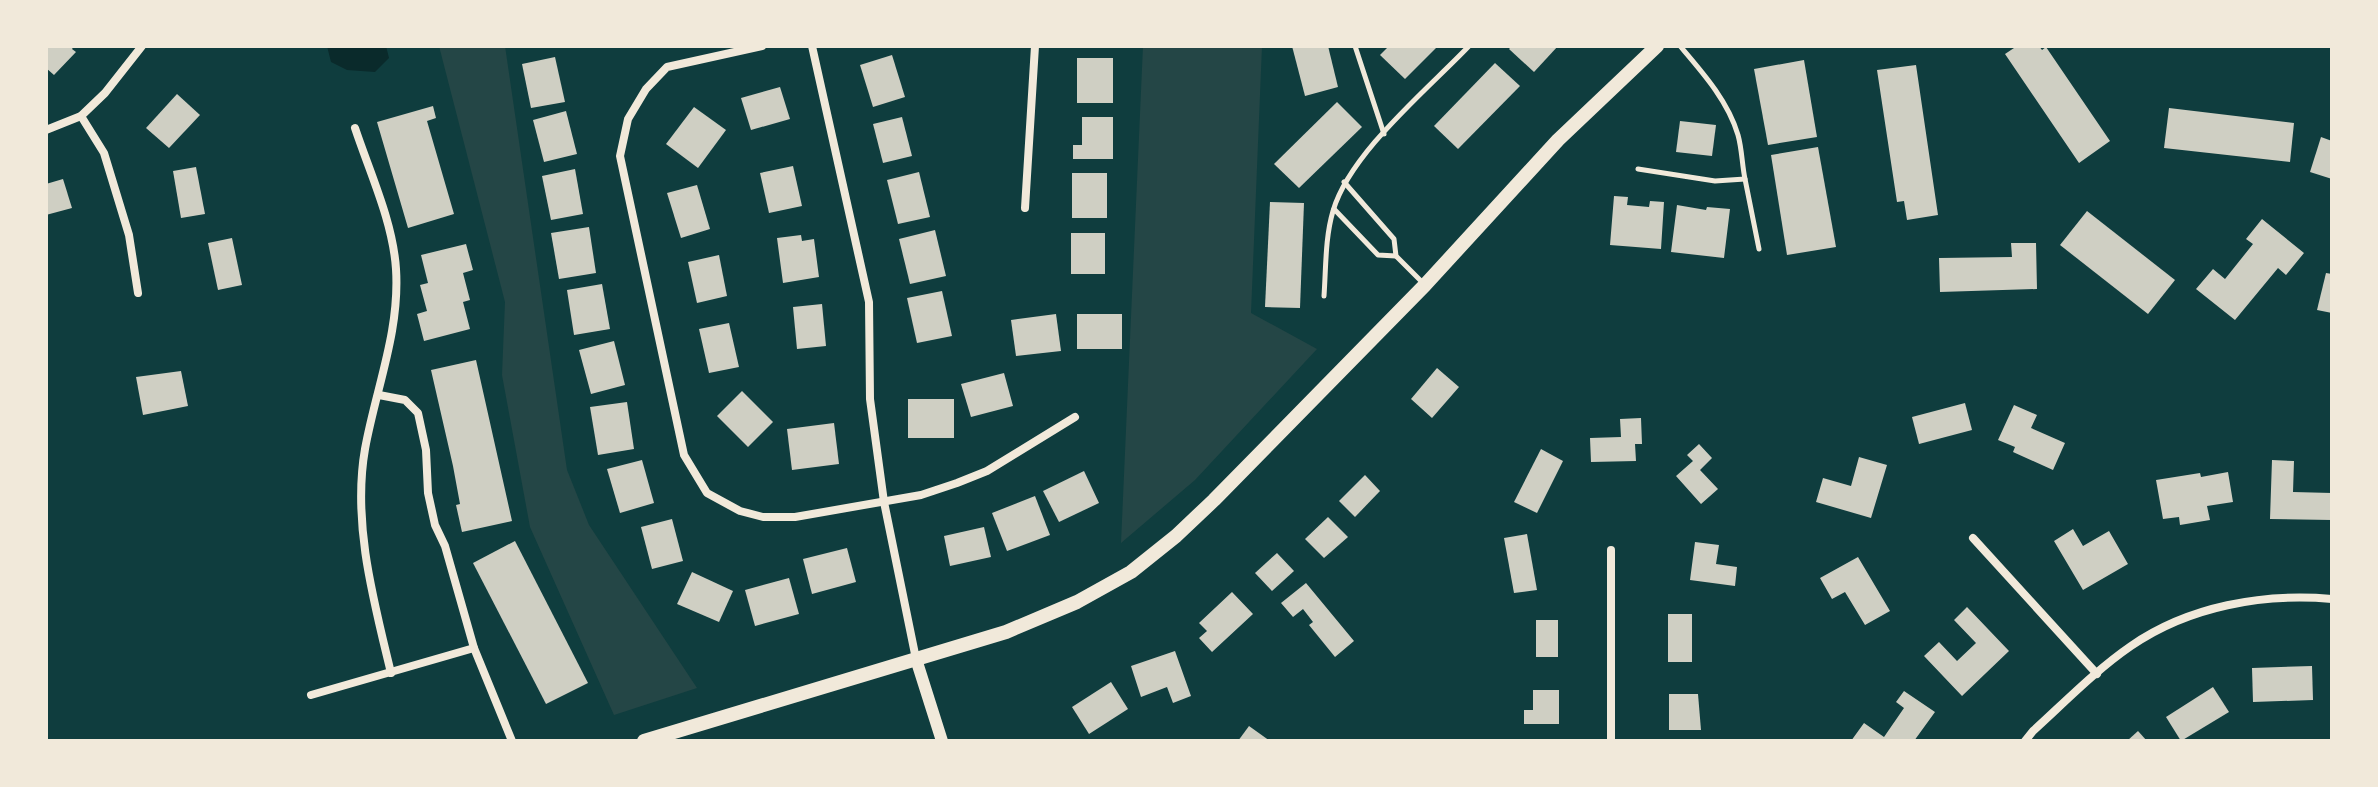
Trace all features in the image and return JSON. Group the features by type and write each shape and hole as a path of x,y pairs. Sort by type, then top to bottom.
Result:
{"main road":[{"path":"644,741 1006,632 1077,602 1131,572 1214,500 1425,285 1558,140 1657,46"}],"street":[{"path":"46,130 81,116 105,93 142,46"},
{"path":"762,46 667,67 646,89 628,119 620,156 684,455 707,493 740,511 763,517 795,517 921,495 987,471 1075,417"},
{"path":"812,46 869,302 870,399 884,502 916,659 942,741"},
{"path":"1025,208 1035,46"},
{"path":"81,116 104,153 129,235 138,293"},
{"path":"355,128 392,240 396,266 397,293 392,341 365,448 362,496 369,572 391,673"},
{"path":"379,395 405,400 418,413 435,525 445,546 474,648 512,741"},
{"path":"1973,538 2097,674"},
{"path":"1611,550 1611,741"},
{"path":"2025,741 2133,645 2202,610 2293,596 2332,599"},
{"path":"311,695 474,648"}],"lane":[{"path":"1355,46 1384,134"},
{"path":"1324,296 1328,232 1344,182 1355,165 1469,46"},
{"path":"1680,46 1704,73 1727,108 1738,136 1759,249"},
{"path":"1638,169 1715,181 1745,179"},
{"path":"1344,182 1394,239 1396,256 1425,285"},
{"path":"1334,209 1378,255 1396,256"}],"shaded area":[{"path":"327,46 386,46 389,58 375,72 347,70 331,62"},
{"path":"439,46 505,46 567,470 589,525 697,688 614,715 530,527 502,375 505,302"},
{"path":"1143,46 1262,46 1251,313 1317,349 1195,480 1121,543"}],"building":[{"path":"48,46 74,46 72,49 76,52 54,75 46,68"},
{"path":"1292,46 1328,46 1338,87 1305,96"},
{"path":"1389,46 1438,46 1405,79 1380,55"},
{"path":"1512,46 1558,46 1534,72 1509,49"},
{"path":"2017,46 2039,46 2042,50 2046,47 2110,141 2079,163 2005,54"},
{"path":"892,55 905,97 873,107 860,65"},
{"path":"555,57 565,102 531,108 522,64"},
{"path":"1077,58 1113,58 1113,103 1077,103"},
{"path":"1804,60 1817,137 1768,145 1754,69"},
{"path":"1495,63 1520,86 1458,149 1434,126"},
{"path":"1916,65 1938,215 1907,220 1904,201 1897,202 1877,70"},
{"path":"780,87 790,119 751,130 741,98"},
{"path":"177,94 200,115 169,148 146,128"},
{"path":"1337,102 1362,127 1299,188 1274,164"},
{"path":"433,106 436,118 427,121 454,214 408,228 377,122"},
{"path":"694,107 726,130 698,168 666,144"},
{"path":"2169,108 2294,123 2290,162 2164,148"},
{"path":"566,111 577,154 544,162 533,120"},
{"path":"902,117 912,156 883,163 873,124"},
{"path":"1082,117 1113,117 1113,159 1073,159 1073,145 1082,145"},
{"path":"1680,121 1716,125 1712,156 1676,152"},
{"path":"2321,137 2332,141 2332,179 2310,172"},
{"path":"1818,147 1836,247 1787,255 1771,155"},
{"path":"793,166 802,206 769,213 760,173"},
{"path":"196,167 205,214 181,218 173,171"},
{"path":"575,169 583,214 551,220 542,176"},
{"path":"919,172 930,217 898,224 887,180"},
{"path":"1072,173 1107,173 1107,218 1072,218"},
{"path":"63,179 72,208 46,215 46,184"},
{"path":"697,185 710,229 681,238 667,193"},
{"path":"1614,196 1628,197 1627,205 1649,207 1650,201 1664,202 1661,249 1610,245"},
{"path":"1270,202 1304,203 1300,308 1265,307"},
{"path":"1677,205 1706,210 1707,207 1730,209 1724,258 1671,252"},
{"path":"2087,211 2175,280 2148,314 2060,245"},
{"path":"2262,219 2304,253 2286,275 2278,268 2235,320 2196,289 2213,269 2225,279 2253,244 2246,239"},
{"path":"589,227 596,273 559,279 551,233"},
{"path":"935,230 946,276 910,284 899,239"},
{"path":"1071,233 1105,233 1105,274 1071,274"},
{"path":"801,235 802,241 814,239 819,277 783,283 777,238"},
{"path":"232,238 242,285 218,290 208,243"},
{"path":"2011,243 2036,243 2037,289 1940,292 1939,258 2012,257"},
{"path":"466,244 473,270 463,273 470,300 463,302 470,329 424,341 417,314 427,311 420,285 428,283 421,255"},
{"path":"719,255 727,296 697,303 688,262"},
{"path":"2326,273 2332,274 2332,313 2317,310"},
{"path":"602,284 610,329 574,335 567,290"},
{"path":"942,291 952,336 917,343 907,298"},
{"path":"822,304 826,346 797,349 793,307"},
{"path":"1056,314 1061,351 1016,356 1011,320"},
{"path":"1077,314 1122,314 1122,349 1077,349"},
{"path":"729,323 739,367 709,373 699,329"},
{"path":"614,341 625,385 591,394 579,350"},
{"path":"476,360 512,521 462,532 453,466 431,370"},
{"path":"1437,368 1459,387 1432,418 1411,399"},
{"path":"181,371 188,406 143,415 136,377"},
{"path":"1004,373 1013,406 971,417 961,384"},
{"path":"742,391 773,422 748,447 717,416"},
{"path":"908,399 954,399 954,438 908,438"},
{"path":"627,402 634,449 598,455 590,407"},
{"path":"1965,403 1972,430 1919,444 1912,417"},
{"path":"2014,405 2037,415 2031,428 2065,443 2053,470 2013,452 2015,447 1998,440"},
{"path":"1641,418 1642,444 1635,444 1636,461 1591,462 1590,438 1621,437 1620,419"},
{"path":"834,423 839,464 792,470 787,429"},
{"path":"1699,444 1712,458 1700,470 1718,489 1701,504 1676,476 1693,461 1687,455"},
{"path":"1541,449 1563,461 1537,513 1514,502"},
{"path":"1859,457 1887,465 1871,518 1816,502 1823,478 1851,486"},
{"path":"642,460 654,503 620,513 607,469"},
{"path":"2272,460 2294,461 2293,492 2332,493 2332,520 2270,519"},
{"path":"1084,471 1099,503 1059,522 1043,491"},
{"path":"2228,472 2233,502 2207,506 2210,520 2180,525 2179,517 2163,519 2156,480"},
{"path":"1365,475 1380,491 1355,517 1339,501"},
{"path":"1035,496 1050,535 1007,551 992,513"},
{"path":"1328,517 1348,537 1324,558 1305,539"},
{"path":"672,519 683,561 652,569 641,527"},
{"path":"984,527 991,557 950,566 944,536"},
{"path":"2073,529 2083,546 2109,531 2128,564 2083,590 2054,541"},
{"path":"1527,534 1537,590 1514,593 1504,538"},
{"path":"515,541 588,683 546,704 473,563"},
{"path":"1695,542 1719,545 1716,564 1737,567 1735,586 1690,580"},
{"path":"847,548 856,582 812,594 803,559"},
{"path":"1277,553 1294,571 1272,591 1255,573"},
{"path":"1858,557 1890,611 1865,625 1845,592 1832,599 1820,578"},
{"path":"692,572 733,591 719,622 677,604"},
{"path":"789,578 799,614 755,626 745,590"},
{"path":"1306,583 1354,641 1335,657 1309,625 1313,622 1303,609 1293,617 1281,603"},
{"path":"1232,592 1253,614 1212,652 1199,638 1207,631 1199,623"},
{"path":"1967,607 2009,651 1962,696 1924,656 1939,642 1957,661 1976,643 1954,620"},
{"path":"1668,614 1692,614 1692,662 1668,662"},
{"path":"1536,620 1558,620 1558,657 1536,657"},
{"path":"1175,651 1191,696 1173,703 1167,687 1141,697 1131,666"},
{"path":"2312,666 2313,700 2253,702 2252,668"},
{"path":"1111,682 1128,709 1089,734 1072,707"},
{"path":"2213,687 2229,712 2181,741 2166,717"},
{"path":"1533,690 1559,690 1559,724 1524,724 1524,710 1533,710"},
{"path":"1904,691 1935,712 1914,741 1851,741 1864,723 1884,737 1904,708 1896,702"},
{"path":"1669,694 1698,694 1701,730 1669,730"},
{"path":"1249,726 1270,741 1238,741"},
{"path":"2138,731 2147,741 2127,741"}]}
